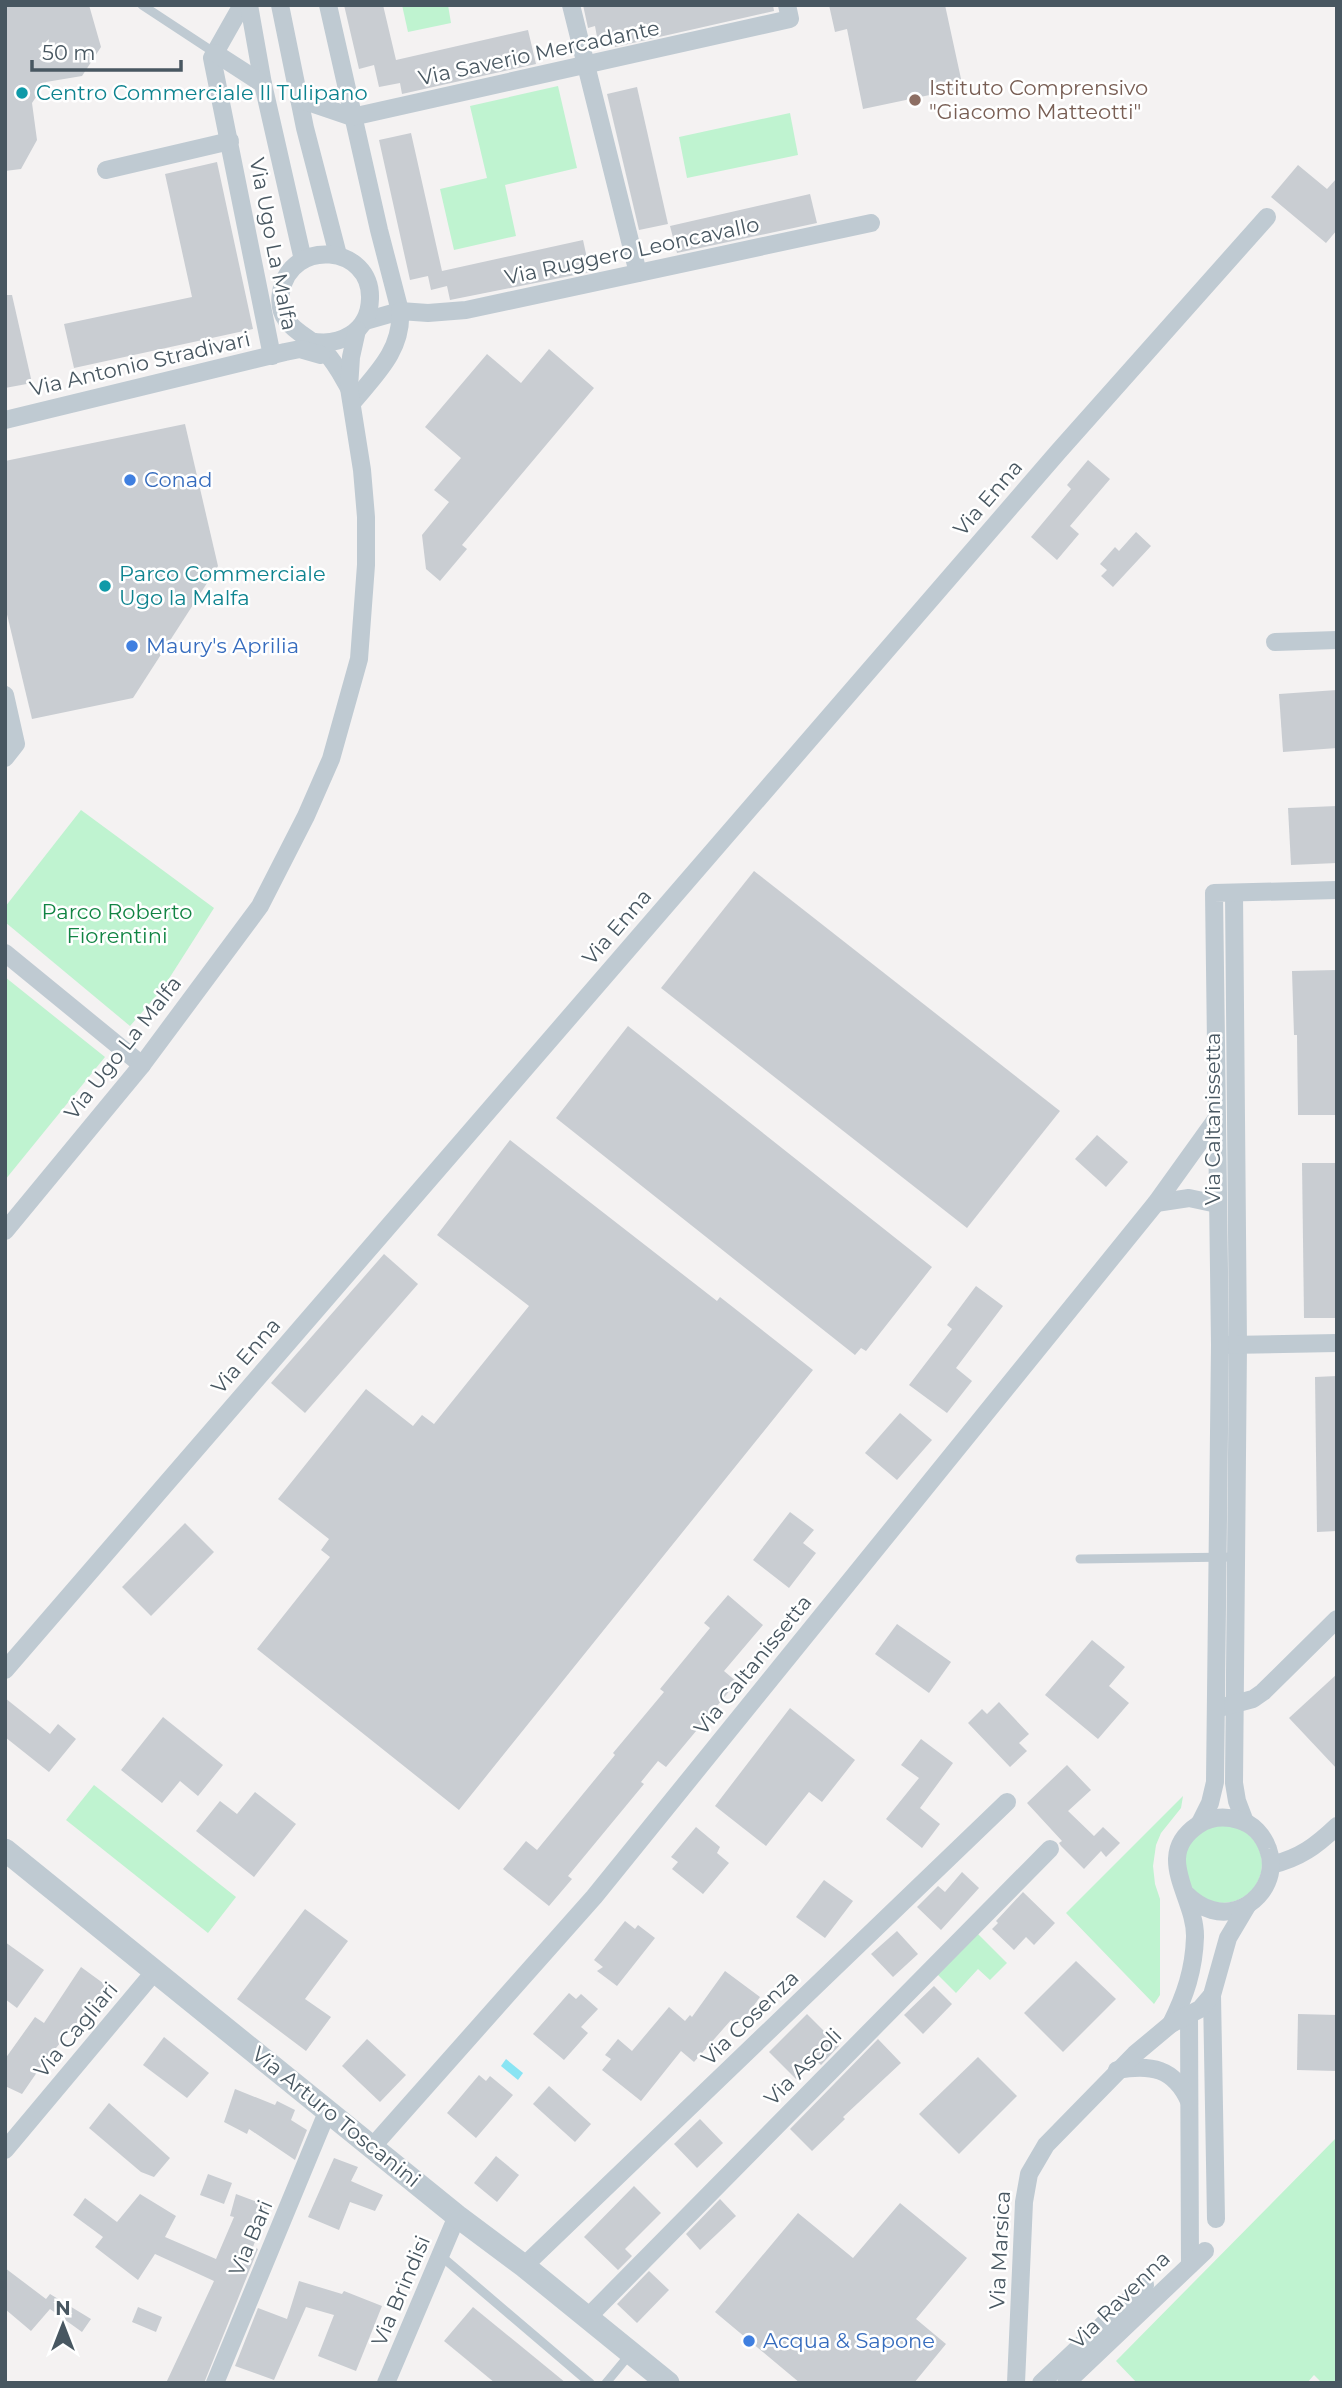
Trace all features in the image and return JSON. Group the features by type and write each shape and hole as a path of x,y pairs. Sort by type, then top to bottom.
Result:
{"street":[{"path":"242,5 215,52 263,84"},
{"name":"Via Ugo La Malfa","path":"249,5 263,84 303,260"},
{"path":"280,5 299,100 338,255"},
{"path":"328,5 352,117 400,311 400,332 395,346 351,396"},
{"path":"571,5 638,273"},
{"name":"Via Saverio Mercadante","path":"299,100 352,117 587,67 789,12"},
{"name":"Via Ugo La Malfa","path":"215,52 212,58 279,354"},
{"path":"106,170 230,141"},
{"name":"Via Enna","path":"5,1670 1058,452 1267,217"},
{"name":"Via Ruggero Leoncavallo","path":"400,311 460,311 871,223"},
{"name":"Via Ugo La Malfa","path":"5,1231 142,1065 260,906 331,760 359,659 366,565 363,482 351,396 352,350 369,308 370,295 368,282 351,261 326,253 303,260 292,269 284,281 282,309 288,323 325,352 336,366 351,396"},
{"name":"Via Ugo La Malfa","path":"303,336 323,343 335,342 347,338 361,325 400,311"},
{"path":"279,354 303,336"},
{"name":"Via Antonio Stradivari","path":"5,420 300,349 326,357 336,366"},
{"path":"1275,642 1337,640"},
{"path":"5,695 16,744 5,758"},
{"name":"Via Caltanissetta","path":"1229,1345 1217,1205 1214,893 1337,890"},
{"name":"Via Caltanissetta","path":"1200,1823 1210,1803 1215,1782 1215,1709 1226,1557 1234,893"},
{"path":"5,953 142,1065"},
{"name":"Via Caltanissetta","path":"373,2146 594,1898 1156,1203 1217,1118"},
{"name":"Via Caltanissetta","path":"1156,1203 1189,1199 1217,1205"},
{"path":"1229,1345 1337,1343"},
{"name":"Via Caltanissetta","path":"1226,1557 1235,1792 1245,1822"},
{"path":"1215,1709 1253,1699 1266,1690 1337,1619"},
{"name":"Via Cosenza","path":"524,2266 1007,1802"},
{"path":"1216,2219 1212,1995 1220,1975 1228,1938 1247,1906 1260,1895 1268,1881 1271,1865 1270,1852 1264,1840 1245,1822 1231,1817 1214,1818 1200,1823 1188,1832 1180,1846 1176,1862 1178,1878 1185,1893 1198,1904 1213,1911 1231,1911 1247,1906"},
{"path":"1271,1865 1297,1858 1312,1849 1337,1826"},
{"name":"Via Ascoli","path":"588,2317 1050,1849"},
{"name":"Via Arturo Toscanini","path":"5,1850 373,2146 457,2217 524,2266 668,2383"},
{"name":"Via Marsica","path":"1171,2024 1183,2000 1195,1936 1192,1913 1185,1893"},
{"name":"Via Cagliari","path":"5,2150 155,1970"},
{"name":"Via Marsica","path":"1016,2383 1024,2202 1029,2174 1046,2145 1117,2070 1171,2024 1200,2009 1212,1995"},
{"path":"1189,2014 1190,2265"},
{"path":"1117,2070 1141,2067 1170,2075 1181,2085 1189,2102"},
{"name":"Via Bari","path":"215,2383 328,2110"},
{"path":"1190,2178 1216,2178"},
{"name":"Via Brindisi","path":"386,2383 457,2217"},
{"name":"Via Ravenna","path":"1066,2383 1205,2251"},
{"path":"1041,2383 1145,2285"}],"lane":[{"path":"142,5 215,52"},
{"path":"1080,1559 1226,1557"},
{"path":"441,2256 590,2383"},
{"path":"606,2383 631,2353"}],"green space":[{"path":"402,5 448,5 451,23 408,32"},
{"path":"558,86 577,168 505,185 516,236 454,250 440,189 487,178 470,106"},
{"path":"790,113 798,155 687,178 679,137"},
{"name":"Parco Roberto Fiorentini","path":"81,810 214,908 163,988 130,1026 5,922 5,907"},
{"path":"5,977 105,1057 5,1180"},
{"path":"94,1785 236,1897 208,1933 66,1820"},
{"path":"1183,1796 1181,1808 1161,1833 1153,1866 1160,1899 1160,1995 1154,2004 1066,1913"},
{"path":"1223,1825 1238,1828 1251,1836 1259,1849 1262,1864 1259,1879 1251,1892 1238,1900 1223,1903 1208,1900 1195,1892 1187,1879 1184,1864 1187,1849 1195,1836 1208,1828"},
{"path":"976,1932 1007,1963 990,1980 978,1969 956,1993 936,1973"},
{"path":"1337,2137 1337,2383 1322,2383 1314,2375 1307,2383 1137,2383 1116,2361"}],"water":[{"path":"506,2059 523,2073 518,2080 501,2066"}],"building":[{"name":"Centro Commerciale Il Tulipano","path":"5,5 89,5 101,47 82,76 46,82 32,103 37,140 21,169 5,171"},
{"path":"344,5 383,5 396,60 528,30 536,64 402,94 400,83 379,87 374,65 359,69"},
{"path":"583,5 773,5 774,11 615,47 612,34 597,37 595,26 588,28"},
{"path":"829,5 945,5 963,88 863,109 847,29 835,32"},
{"path":"637,87 668,224 639,230 607,94"},
{"path":"411,133 442,271 583,240 590,272 450,300 447,286 431,290 428,276 410,280 379,140"},
{"path":"217,162 253,329 74,368 64,324 192,297 165,174"},
{"path":"1298,165 1327,189 1337,178 1337,230 1326,243 1271,197"},
{"path":"810,194 817,223 677,253 670,226"},
{"path":"5,295 12,295 32,383 5,388"},
{"path":"549,349 594,388 462,545 467,549 440,581 426,569 422,535 449,502 434,490 461,458 425,427 487,354 521,383"},
{"name":"Parco Commerciale Ugo la Malfa","path":"185,424 218,566 133,698 32,719 5,606 5,461"},
{"path":"1088,460 1110,479 1070,526 1079,534 1057,560 1031,537 1071,489 1067,485"},
{"path":"1136,532 1151,546 1113,587 1101,576 1107,570 1100,564 1115,547 1119,551"},
{"path":"1337,690 1337,748 1283,752 1279,694"},
{"path":"1337,806 1337,863 1291,865 1288,808"},
{"path":"754,871 1060,1111 967,1228 661,988"},
{"path":"1337,970 1337,1115 1298,1115 1297,1035 1294,1035 1292,971"},
{"path":"628,1026 932,1267 866,1351 861,1348 855,1355 556,1118"},
{"path":"1097,1135 1128,1162 1106,1187 1075,1159"},
{"path":"510,1140 717,1301 720,1297 813,1370 459,1810 257,1649 330,1557 321,1550 329,1539 278,1499 366,1389 413,1426 422,1415 434,1424 529,1306 437,1235"},
{"path":"1302,1163 1337,1163 1337,1318 1304,1318"},
{"path":"384,1254 418,1284 305,1413 271,1383"},
{"path":"976,1286 1003,1306 956,1368 972,1381 947,1413 909,1385 952,1329 947,1325"},
{"path":"1337,1376 1337,1531 1317,1532 1315,1377"},
{"path":"900,1413 932,1440 897,1480 865,1453"},
{"path":"790,1512 814,1530 803,1543 816,1553 789,1588 753,1560"},
{"path":"185,1523 214,1552 151,1616 122,1587"},
{"path":"728,1595 763,1625 724,1671 737,1682 666,1767 658,1761 641,1782 644,1784 568,1876 572,1879 549,1906 503,1869 526,1841 537,1850 664,1692 660,1689 710,1628 704,1623"},
{"path":"897,1624 951,1662 929,1693 875,1654"},
{"path":"1092,1640 1125,1667 1109,1686 1129,1703 1098,1739 1045,1695"},
{"path":"1337,1674 1337,1769 1289,1718"},
{"path":"5,1698 50,1734 58,1724 76,1739 49,1772 5,1737"},
{"path":"999,1702 1029,1734 1019,1743 1027,1751 1010,1767 968,1723 982,1709 987,1714"},
{"path":"790,1708 855,1760 822,1802 809,1792 766,1846 715,1806"},
{"path":"163,1717 223,1765 198,1796 180,1781 162,1803 121,1770"},
{"path":"921,1739 953,1763 920,1808 940,1824 922,1848 886,1819 919,1778 901,1765"},
{"path":"1067,1765 1091,1790 1068,1811 1094,1836 1103,1827 1120,1843 1106,1857 1101,1851 1084,1869 1061,1846 1059,1843 1062,1841 1027,1803"},
{"path":"255,1792 296,1824 254,1877 196,1831 220,1801 237,1814"},
{"path":"696,1827 720,1847 717,1853 729,1863 703,1894 672,1869 678,1862 671,1857"},
{"path":"962,1872 979,1888 941,1930 917,1907 938,1886 945,1892"},
{"path":"824,1880 853,1901 825,1938 796,1917"},
{"path":"1023,1892 1055,1923 1034,1945 1026,1937 1014,1950 992,1929"},
{"path":"305,1909 348,1941 305,1999 331,2017 306,2051 237,1999"},
{"path":"625,1921 635,1929 638,1925 655,1938 617,1986 597,1971 603,1967 594,1960"},
{"path":"897,1931 918,1954 893,1977 871,1954"},
{"path":"5,1942 44,1970 17,2008 5,1999"},
{"path":"1076,1961 1116,1999 1063,2052 1024,2013"},
{"path":"81,1967 107,1986 42,2065 22,2094 5,2086 5,2059 35,2017 44,2023"},
{"path":"725,1971 760,1997 739,2026 731,2020 694,2062 681,2051 641,2101 602,2070 611,2059 605,2055 618,2039 632,2051 669,2007 685,2021 690,2015 692,2017"},
{"path":"934,1986 952,2004 923,2034 904,2015"},
{"path":"569,1993 576,1999 581,1994 598,2009 581,2027 588,2033 564,2060 533,2034"},
{"path":"807,2014 839,2046 821,2065 816,2060 796,2079 769,2052"},
{"path":"1298,2014 1337,2015 1337,2071 1297,2070"},
{"path":"164,2037 209,2073 187,2098 143,2065"},
{"path":"367,2039 406,2075 380,2102 342,2066"},
{"path":"878,2039 901,2063 843,2117 845,2119 812,2151 790,2129"},
{"path":"978,2057 1017,2096 959,2154 919,2114"},
{"path":"479,2075 486,2081 490,2076 513,2095 476,2138 447,2113"},
{"path":"549,2086 591,2124 575,2142 533,2104"},
{"path":"235,2089 275,2105 277,2101 295,2110 291,2120 307,2130 295,2160 249,2129 247,2134 224,2122"},
{"path":"109,2103 170,2158 154,2177 141,2172 89,2128"},
{"path":"700,2119 723,2143 697,2168 674,2144"},
{"path":"496,2156 519,2175 497,2202 474,2183"},
{"path":"334,2158 358,2167 351,2181 383,2195 375,2211 350,2202 339,2230 308,2217"},
{"path":"208,2174 232,2183 224,2204 200,2195"},
{"path":"634,2186 661,2213 625,2249 632,2256 618,2270 584,2237"},
{"path":"140,2194 176,2216 165,2237 216,2259 234,2217 230,2216 236,2194 268,2206 253,2247 258,2249 204,2383 166,2383 214,2281 155,2254 138,2280 95,2247 103,2237 73,2215 85,2198 117,2222"},
{"path":"720,2199 736,2216 700,2250 686,2234"},
{"path":"900,2203 967,2258 916,2319 946,2344 914,2383 800,2383 715,2312 798,2213 853,2258"},
{"path":"5,2268 46,2299 50,2294 91,2319 82,2332 50,2309 31,2331 5,2309"},
{"path":"649,2271 669,2290 637,2323 617,2304"},
{"path":"299,2281 342,2294 344,2291 382,2306 356,2371 318,2356 334,2315 306,2307 274,2380 235,2366 258,2308 287,2319"},
{"path":"138,2307 162,2317 156,2332 132,2322"},
{"path":"473,2307 566,2383 495,2383 444,2341"}],"place":[{"name":"Centro Commerciale Il Tulipano","path":"22,93"},
{"name":"Istituto Comprensivo \"Giacomo Matteotti\"","path":"915,100"},
{"name":"Conad","path":"130,480"},
{"name":"Parco Commerciale Ugo la Malfa","path":"105,586"},
{"name":"Maury's Aprilia","path":"132,646"},
{"name":"Acqua & Sapone","path":"749,2341"}]}
